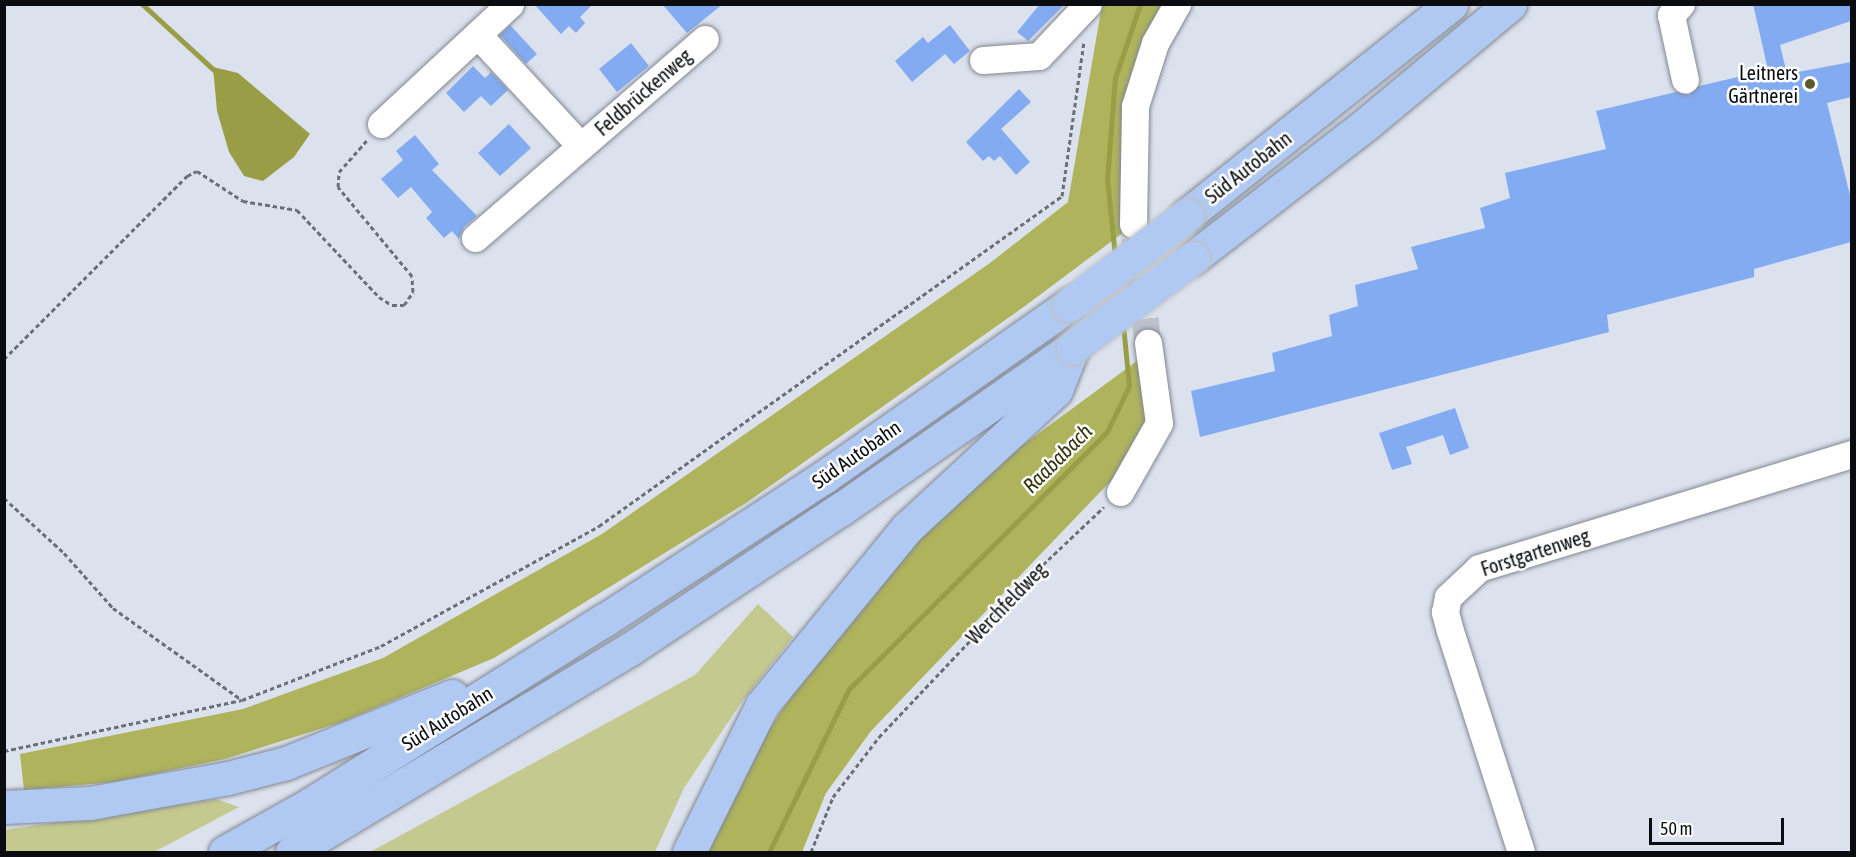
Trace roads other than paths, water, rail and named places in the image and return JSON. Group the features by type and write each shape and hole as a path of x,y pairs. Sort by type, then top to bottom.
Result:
{"highway":[{"name":"Süd Autobahn","path":"225,852 309,805 824,477 1069,305 1187,215 1451,4"},
{"name":"Süd Autobahn","path":"292,852 630,649 841,509 1073,347 1193,258 1365,125 1510,4"},
{"path":"689,852 762,705 907,528 1056,390 1073,347"},
{"path":"14,807 143,796 286,763 532,664"}],"street":[{"path":"381,124 510,4"},
{"path":"1133,224 1135,106 1155,44 1177,4"},
{"path":"1681,4 1671,15 1685,80"},
{"path":"982,60 1039,56 1088,5"},
{"name":"Feldbrückenweg","path":"478,35 580,145"},
{"name":"Feldbrückenweg","path":"475,238 705,39"},
{"path":"1120,492 1159,423 1148,343"},
{"name":"Forstgartenweg","path":"1521,852 1450,631 1445,612 1448,597 1479,568 1851,454"}],"waterway":[{"path":"142,4 216,72"},
{"name":"Raababach","path":"1115,256 1107,179 1115,78 1140,4"},
{"name":"Raababach","path":"769,852 849,689 1107,432 1129,386 1123,325"}],"tunnel":[{"path":"1135,237 1148,343"}],"place":[{"name":"Leitners Gärtnerei","path":"1810,84"}]}
